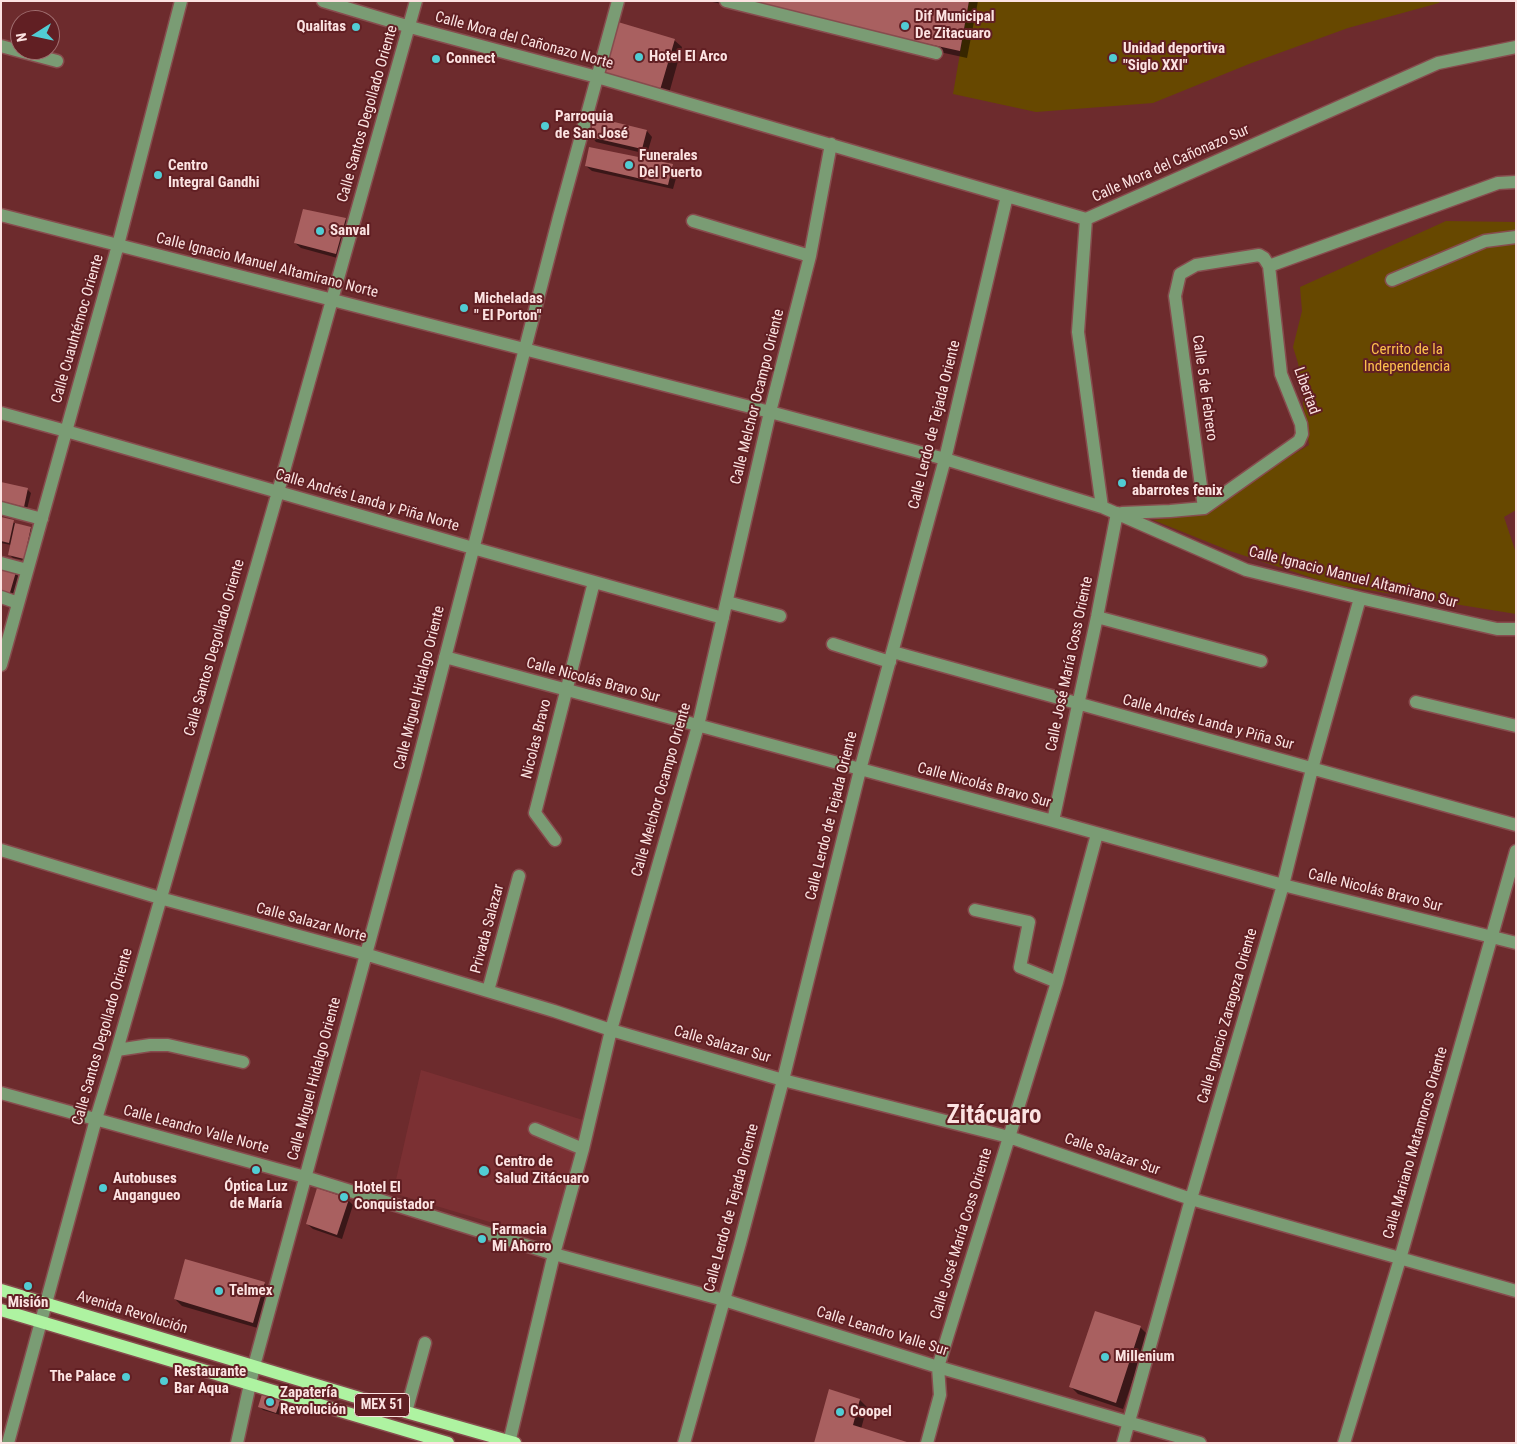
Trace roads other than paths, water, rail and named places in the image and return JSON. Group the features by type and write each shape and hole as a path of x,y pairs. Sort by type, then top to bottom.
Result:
{"main road":[{"name":"Avenida Revolución","path":"1,1290 254,1366"},
{"name":"MEX 51","path":"1,1310 448,1443"},
{"name":"MEX 51","path":"254,1366 511,1442"}],"street":[{"name":"Calle Cuauhtémoc Oriente","path":"2,659 118,245 181,1"},
{"name":"Calle Mora del Cañonazo Norte","path":"323,1 832,144"},
{"name":"Calle Santos Degollado Oriente","path":"8,1443 96,1119 278,492 416,1"},
{"name":"Calle Miguel Hidalgo Oriente","path":"236,1443 254,1366 415,774 525,349 618,1"},
{"path":"726,1 936,53"},
{"path":"1,46 57,61"},
{"name":"Calle Mora del Cañonazo Sur","path":"832,144 1086,219 1438,63 1516,47"},
{"name":"Calle Melchor Ocampo Oriente","path":"511,1442 554,1254 583,1149 610,1030 698,726 770,412 810,256 832,144"},
{"path":"1269,266 1498,182 1516,182"},
{"name":"Calle Lerdo de Tejada Oriente","path":"684,1443 783,1080 860,770 945,459 1007,196"},
{"name":"Calle Ignacio Manuel Altamirano Norte","path":"1,214 525,349"},
{"path":"1086,219 1078,332 1102,507"},
{"path":"693,221 810,256"},
{"path":"1392,280 1485,241 1516,237"},
{"name":"Calle 5 de Febrero","path":"1204,508 1175,296 1180,274 1196,265 1259,255 1264,258 1269,266"},
{"name":"Libertad","path":"1204,508 1299,442 1302,434 1301,424 1281,374 1269,266"},
{"name":"Calle Ignacio Manuel Altamirano Sur","path":"525,349 945,459 1102,507 1246,570 1497,629 1516,629"},
{"name":"Calle Andrés Landa y Piña Norte","path":"1,414 723,618"},
{"path":"1,508 42,519"},
{"path":"1118,513 1204,508"},
{"name":"Calle José María Coss Oriente","path":"1053,821 1118,513"},
{"path":"1,563 27,570"},
{"name":"Nicolas Bravo","path":"555,840 535,812 594,582"},
{"path":"1,598 18,603"},
{"name":"Calle Ignacio Zaragoza Oriente","path":"1123,1443 1191,1199 1283,885 1312,769 1360,598"},
{"path":"727,602 780,616"},
{"path":"1097,617 1261,661"},
{"name":"Calle Andrés Landa y Piña Sur","path":"833,644 1078,704 1516,825"},
{"name":"Calle Nicolás Bravo Sur","path":"445,657 1283,885 1516,943"},
{"path":"1416,702 1516,726"},
{"name":"Calle José María Coss Oriente","path":"927,1443 940,1395 938,1367 1057,982 1097,834"},
{"name":"Calle Salazar Norte","path":"1,850 160,898 365,954 610,1030"},
{"name":"Calle Mariano Matamoros Oriente","path":"1344,1443 1400,1259 1516,851"},
{"name":"Privada Salazar","path":"488,991 519,876"},
{"path":"975,910 1029,922 1020,967 1057,982"},
{"name":"Calle Salazar Sur","path":"610,1030 783,1080 1009,1137 1191,1199 1516,1291"},
{"path":"117,1050 150,1045 168,1045 243,1062"},
{"name":"Calle Leandro Valle Norte","path":"1,1093 305,1176 554,1254"},
{"path":"535,1129 583,1149"},
{"name":"Calle Leandro Valle Sur","path":"554,1254 724,1300 938,1367 1200,1443"},
{"path":"406,1412 426,1343"}],"place":[{"name":"Dif Municipal De Zitacuaro","path":"905,26"},
{"name":"Qualitas","path":"356,27"},
{"name":"Hotel El Arco","path":"639,57"},
{"name":"Unidad deportiva \"Siglo XXI\"","path":"1113,58"},
{"name":"Connect","path":"436,59"},
{"name":"Parroquia de San José","path":"545,126"},
{"name":"Funerales Del Puerto","path":"629,165"},
{"name":"Centro Integral Gandhi","path":"158,175"},
{"name":"Sanval","path":"320,231"},
{"name":"Micheladas \" El Porton\"","path":"464,308"},
{"name":"tienda de abarrotes fenix","path":"1122,483"},
{"name":"Óptica Luz de María","path":"256,1170"},
{"name":"Centro de Salud Zitácuaro","path":"484,1171"},
{"name":"Autobuses Angangueo","path":"103,1188"},
{"name":"Hotel El Conquistador","path":"344,1197"},
{"name":"Farmacia Mi Ahorro","path":"482,1239"},
{"name":"Misión","path":"28,1286"},
{"name":"Telmex","path":"219,1291"},
{"name":"Millenium","path":"1105,1357"},
{"name":"The Palace","path":"126,1377"},
{"name":"Restaurante Bar Aqua","path":"164,1381"},
{"name":"Zapatería Revolución","path":"270,1402"},
{"name":"Coopel","path":"840,1412"}],"district":[{"name":"Zitácuaro","path":"994,1117"}],"park label":[{"name":"Cerrito de la Independencia","path":"1407,358"}]}
